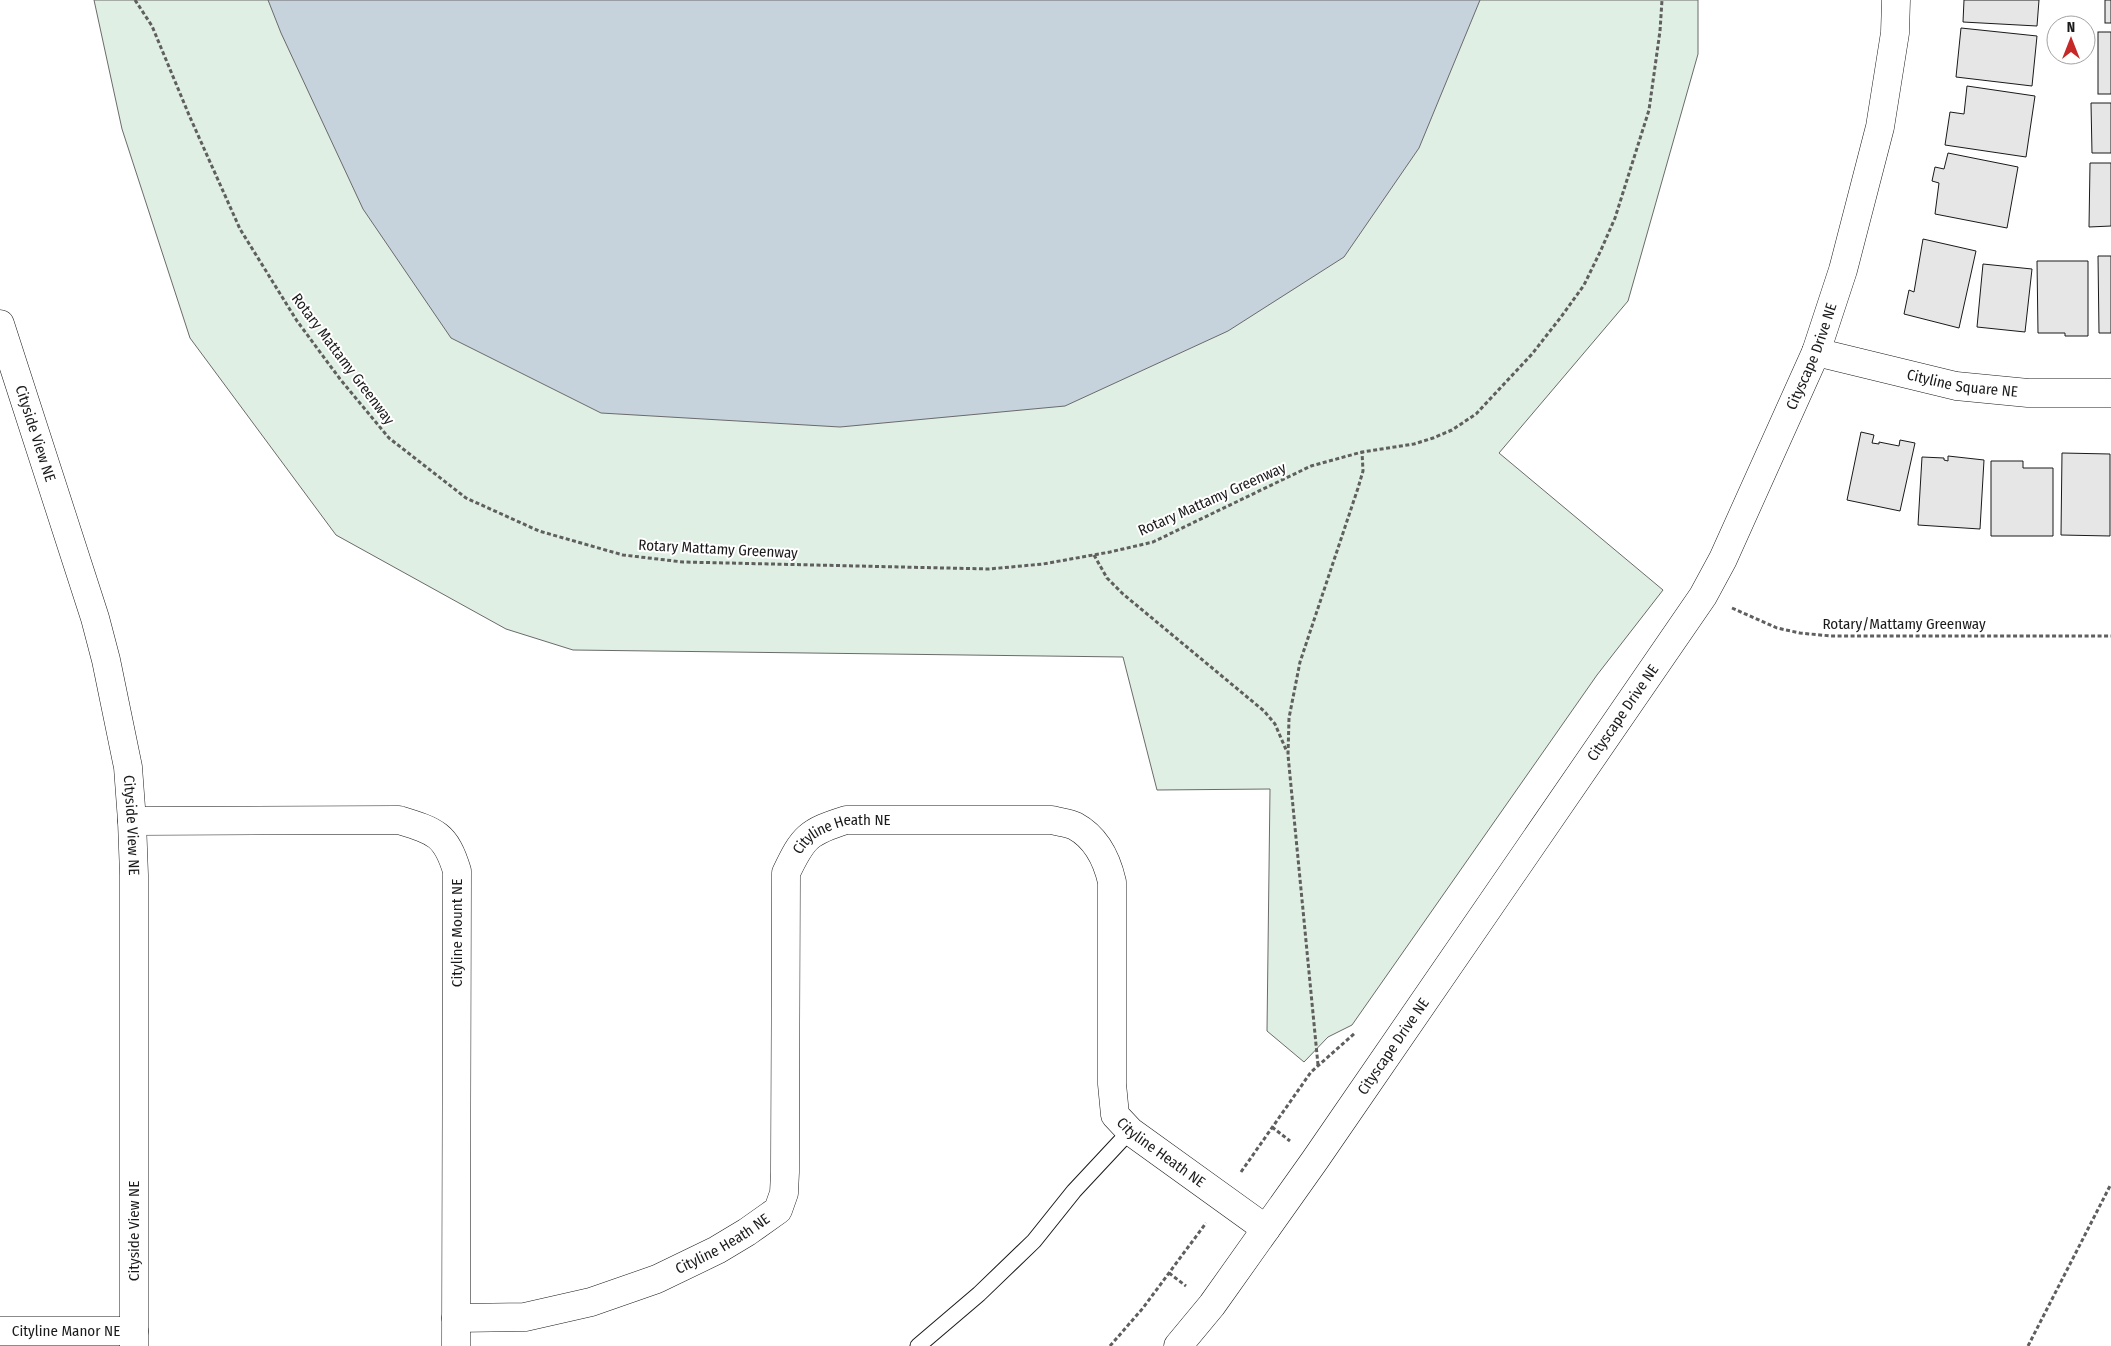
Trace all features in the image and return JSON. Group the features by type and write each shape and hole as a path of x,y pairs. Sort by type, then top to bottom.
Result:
{"street":[{"name":"Cityscape Drive NE","path":"1178,1346 1212,1304 1266,1229 1703,596 1723,559 1816,352 1844,270 1880,127 1895,33 1896,0"},
{"name":"Cityside View NE","path":"0,324 95,618 106,660 128,767 134,875 134,1338"},
{"name":"Cityline Square NE","path":"1816,352 1956,386 2028,393 2111,393"},
{"name":"Cityline Mount NE","path":"132,821 399,820 422,826 434,833 450,850 457,871 456,1346"},
{"name":"Cityline Heath NE","path":"456,1318 525,1317 591,1302 657,1280 747,1232 778,1210 784,1192 785,1172 786,872 797,849 808,836 822,828 846,820 1052,820 1075,826 1098,845 1109,866 1112,882 1113,1102 1116,1115 1130,1131 1266,1229"},
{"name":"Cityline Manor NE","path":"0,1331 134,1338"}],"lane":[{"path":"918,1346 979,1294 1034,1241 1074,1191 1130,1131"}],"path":[{"name":"Rotary Mattamy Greenway","path":"135,0 152,26 240,229 297,321 340,379 389,438 466,498 539,532 624,555 683,562 988,569 1042,564 1153,542 1311,466 1362,452 1414,444 1452,430 1476,414 1532,354 1584,285 1615,218 1649,110 1662,0"},
{"path":"1318,1065 1288,755 1288,718 1300,662 1358,488 1362,471 1362,452"},
{"path":"1094,555 1107,578 1123,594 1264,711 1280,732 1288,755"},
{"name":"Rotary/Mattamy Greenway","path":"1703,596 1777,628 1800,633 1831,636 2111,636"},
{"path":"1243,1169 1311,1072 1355,1033"},
{"path":"1272,1127 1293,1144"},
{"path":"2028,1346 2111,1184"},
{"path":"1110,1346 1200,1232"},
{"path":"1169,1273 1192,1290"}],"green space":[{"path":"94,0 1698,0 1698,54 1628,301 1499,453 1663,590 1597,675 1352,1025 1328,1037 1304,1062 1267,1031 1270,789 1157,790 1123,657 573,650 506,629 336,535 190,338 122,129"}],"shaded area":[{"path":"268,0 1480,0 1419,148 1344,257 1228,331 1065,406 840,427 601,413 451,338 363,209 281,33"}],"building":[{"path":"1964,0 2039,0 2037,26 1963,22"},
{"path":"2105,0 2111,0 2111,23 2105,23"},
{"path":"1961,28 2037,36 2032,86 1956,77"},
{"path":"2098,32 2111,32 2111,94 2098,94"},
{"path":"1967,86 2035,96 2026,157 1945,145 1950,112 1964,114"},
{"path":"2091,103 2111,103 2111,153 2092,153"},
{"path":"1948,153 2018,167 2007,228 1935,214 1939,183 1932,181 1935,167 1944,169"},
{"path":"2090,163 2111,163 2111,226 2089,227"},
{"path":"1923,239 1976,251 1959,328 1904,314 1909,290 1914,292"},
{"path":"2098,256 2111,256 2111,333 2099,333"},
{"path":"2037,261 2088,261 2088,336 2065,336 2065,333 2038,333"},
{"path":"1983,264 2032,269 2025,332 1977,327"},
{"path":"1861,432 1874,435 1872,443 1879,444 1879,442 1899,446 1900,440 1915,443 1900,511 1847,500"},
{"path":"2062,453 2110,454 2110,536 2061,535"},
{"path":"1948,456 1984,460 1980,529 1918,525 1922,457 1944,458 1944,460 1948,461"},
{"path":"1991,461 2023,461 2023,468 2053,468 2053,536 1991,536"}]}
